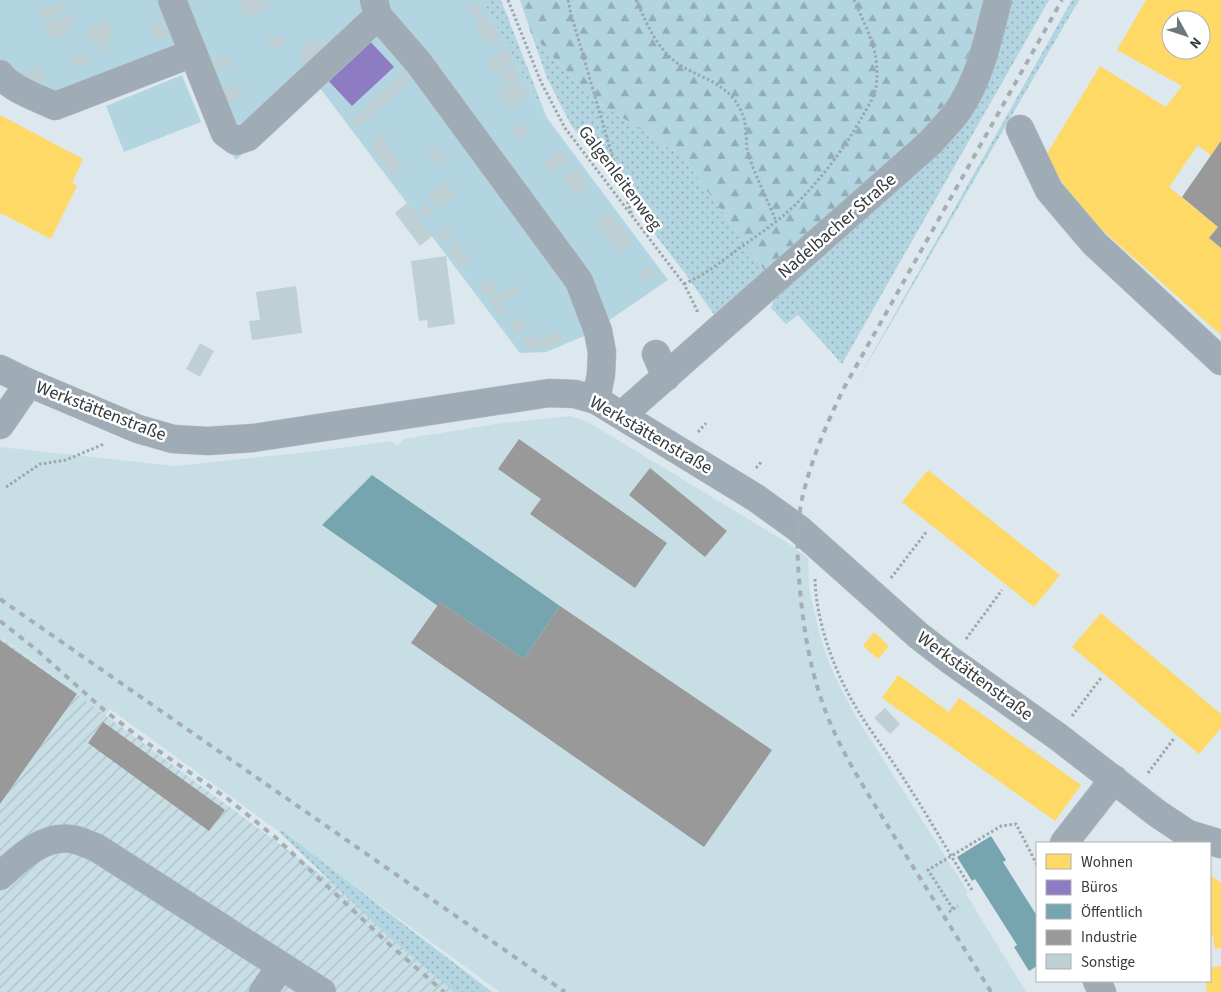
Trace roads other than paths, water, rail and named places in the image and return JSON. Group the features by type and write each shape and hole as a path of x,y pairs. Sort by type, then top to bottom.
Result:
{"street":[{"path":"172,0 225,133 236,141 248,137 376,8 579,281 598,331 602,352 601,374 596,400"},
{"name":"Nadelbacher Straße","path":"622,415 661,365 931,142 958,110 974,83 984,55 998,0"},
{"path":"0,74 4,80 55,106 193,53"},
{"path":"1020,129 1049,190 1094,243 1221,361"},
{"path":"0,369 29,383"},
{"name":"Werkstättenstraße","path":"0,425 29,383 138,429 173,439 217,441 253,438 549,393 574,394 596,400 756,498 799,529 918,636 950,660 1057,736 1158,814 1188,834 1221,844"},
{"path":"1065,842 1123,786"},
{"path":"0,876 21,857 48,841 71,839 98,848 322,992"},
{"path":"263,992 280,966"}],"railway":[{"path":"991,992 865,789 833,730 821,700 809,654 798,567 799,521 802,499 815,456 845,386 1062,0"},
{"path":"0,599 565,992"},
{"path":"0,621 38,651 104,710 140,738 228,799 275,837 391,946 444,992"}]}
